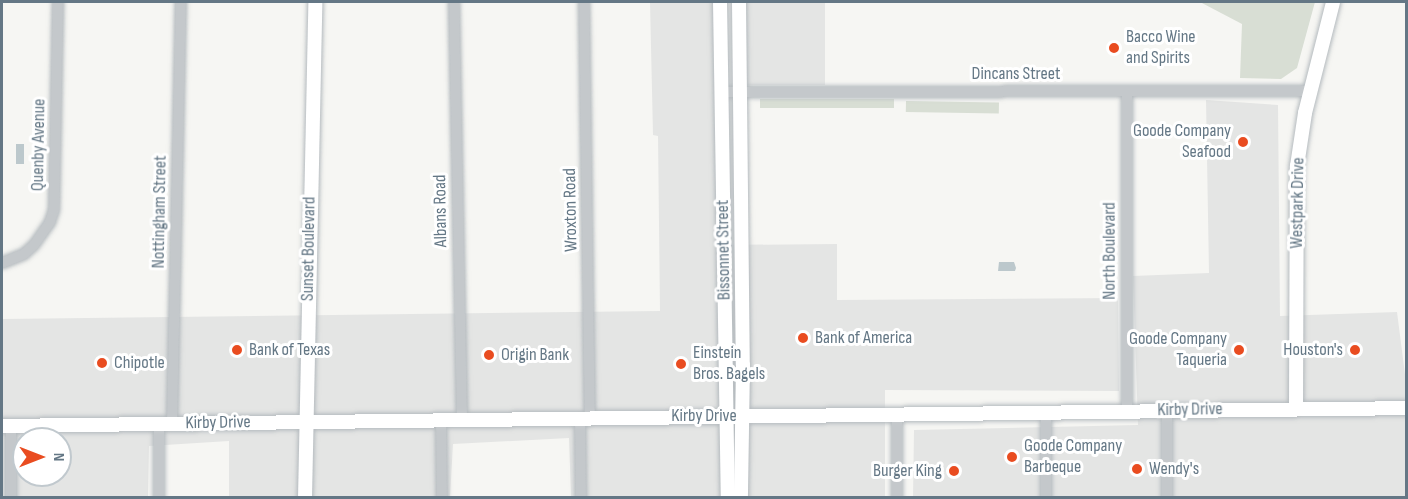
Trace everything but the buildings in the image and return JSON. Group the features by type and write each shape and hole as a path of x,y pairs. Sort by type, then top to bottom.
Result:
{"main road":[{"name":"Sunset Boulevard","path":"305,498 315,2"},
{"name":"Bissonnet Street","path":"720,2 728,498"},
{"name":"Bissonnet Street","path":"739,2 742,239 741,498"},
{"name":"Westpark Drive","path":"1296,409 1297,166 1310,91 1333,2"},
{"path":"724,239 742,239"},
{"name":"Kirby Drive","path":"6,425 1407,408"}],"street":[{"name":"Quenby Avenue","path":"2,263 24,254 34,245 50,222 54,210 58,2"},
{"name":"Nottingham Street","path":"159,498 165,423 181,2"},
{"name":"Albans Road","path":"454,2 462,419"},
{"name":"Wroxton Road","path":"581,498 585,418 584,2"},
{"name":"North Boulevard","path":"1126,91 1127,411"},
{"name":"Dincans Street","path":"721,92 1310,91"},
{"path":"1167,411 1167,498"},
{"path":"1046,412 1046,498"},
{"path":"897,414 897,498"},
{"path":"441,419 442,498"},
{"path":"6,425 11,498"}],"shaded area":[{"path":"650,2 715,2 718,245 837,244 837,300 1118,298 1119,391 885,390 885,497 571,497 569,438 453,444 450,497 229,497 229,441 149,446 148,497 2,497 2,319 660,311 658,136 653,135"},
{"path":"744,2 825,2 825,85 744,85"},
{"path":"1200,2 1315,2 1297,68 1281,79 1240,78 1242,24"},
{"path":"760,99 894,99 894,108 760,108"},
{"path":"1206,100 1278,105 1280,316 1397,312 1406,382 1406,497 913,498 914,430 1138,425 1133,276 1209,273"},
{"path":"906,101 999,103 999,114 906,112"},
{"path":"16,144 24,144 24,164 16,164"},
{"path":"999,262 1014,262 1015,271 998,271"}],"place":[{"name":"Bacco Wine and Spirits","path":"1114,48"},
{"name":"Goode Company Seafood","path":"1243,142"},
{"name":"Bank of America","path":"803,338"},
{"name":"Bank of Texas","path":"237,350"},
{"name":"Goode Company Taqueria","path":"1239,350"},
{"name":"Houston's","path":"1355,350"},
{"name":"Origin Bank","path":"489,355"},
{"name":"Chipotle","path":"102,363"},
{"name":"Einstein Bros. Bagels","path":"681,364"},
{"name":"Goode Company Barbeque","path":"1012,457"},
{"name":"Wendy's","path":"1137,469"},
{"name":"Burger King","path":"954,471"}]}
